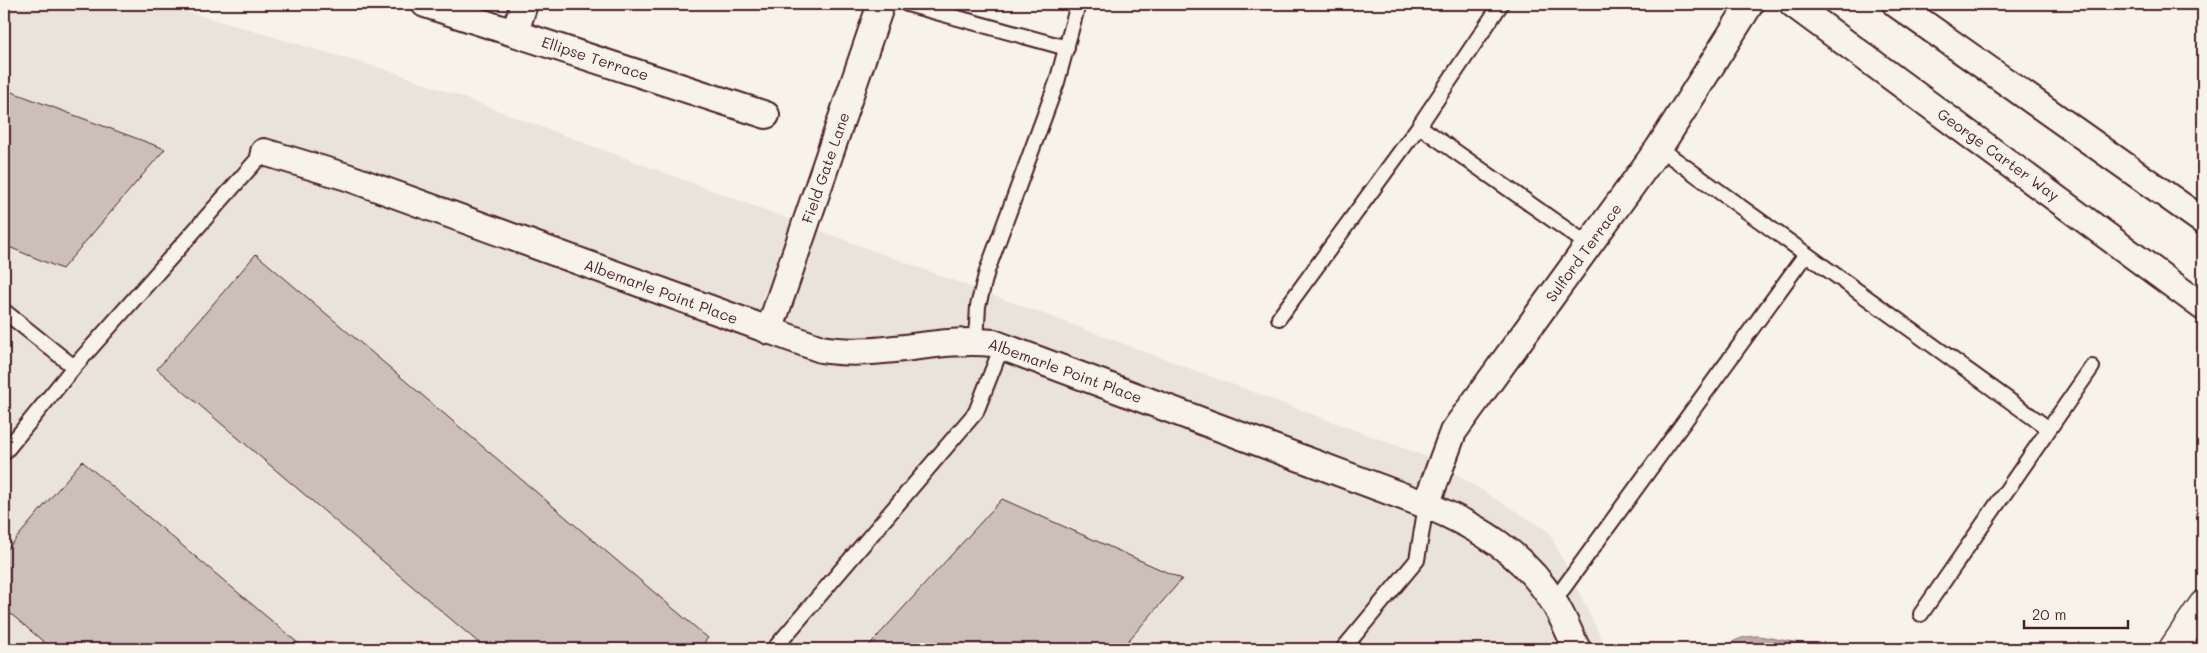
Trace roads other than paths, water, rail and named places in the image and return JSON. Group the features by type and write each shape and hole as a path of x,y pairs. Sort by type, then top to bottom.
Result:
{"street":[{"name":"Ellipse Terrace","path":"425,4 516,32 766,115"},
{"path":"516,32 524,4"},
{"name":"Field Gate Lane","path":"769,331 871,36 880,4"},
{"name":"Sulford Terrace","path":"1426,505 1453,432 1590,246 1659,148 1750,4"},
{"name":"George Carter Way","path":"1793,4 2203,307"},
{"path":"1896,4 2203,221"},
{"name":"Albemarle Point Place","path":"264,152 348,177 821,349 850,353 976,342 1002,346 1426,505 1472,526 1524,563 1554,601 1577,649"},
{"path":"2173,649 2203,605"}],"lane":[{"path":"907,4 1067,48"},
{"path":"976,342 978,306 987,271 1057,82 1078,4"},
{"path":"1279,318 1419,126 1501,4"},
{"path":"1419,126 1590,246"},
{"path":"1659,148 2049,429"},
{"path":"4,453 74,367 264,152"},
{"path":"1554,601 1806,254"},
{"path":"4,311 74,367"},
{"path":"774,649 976,412 1002,346"},
{"path":"1921,614 2092,367"},
{"path":"1343,649 1417,560 1426,505"}]}
